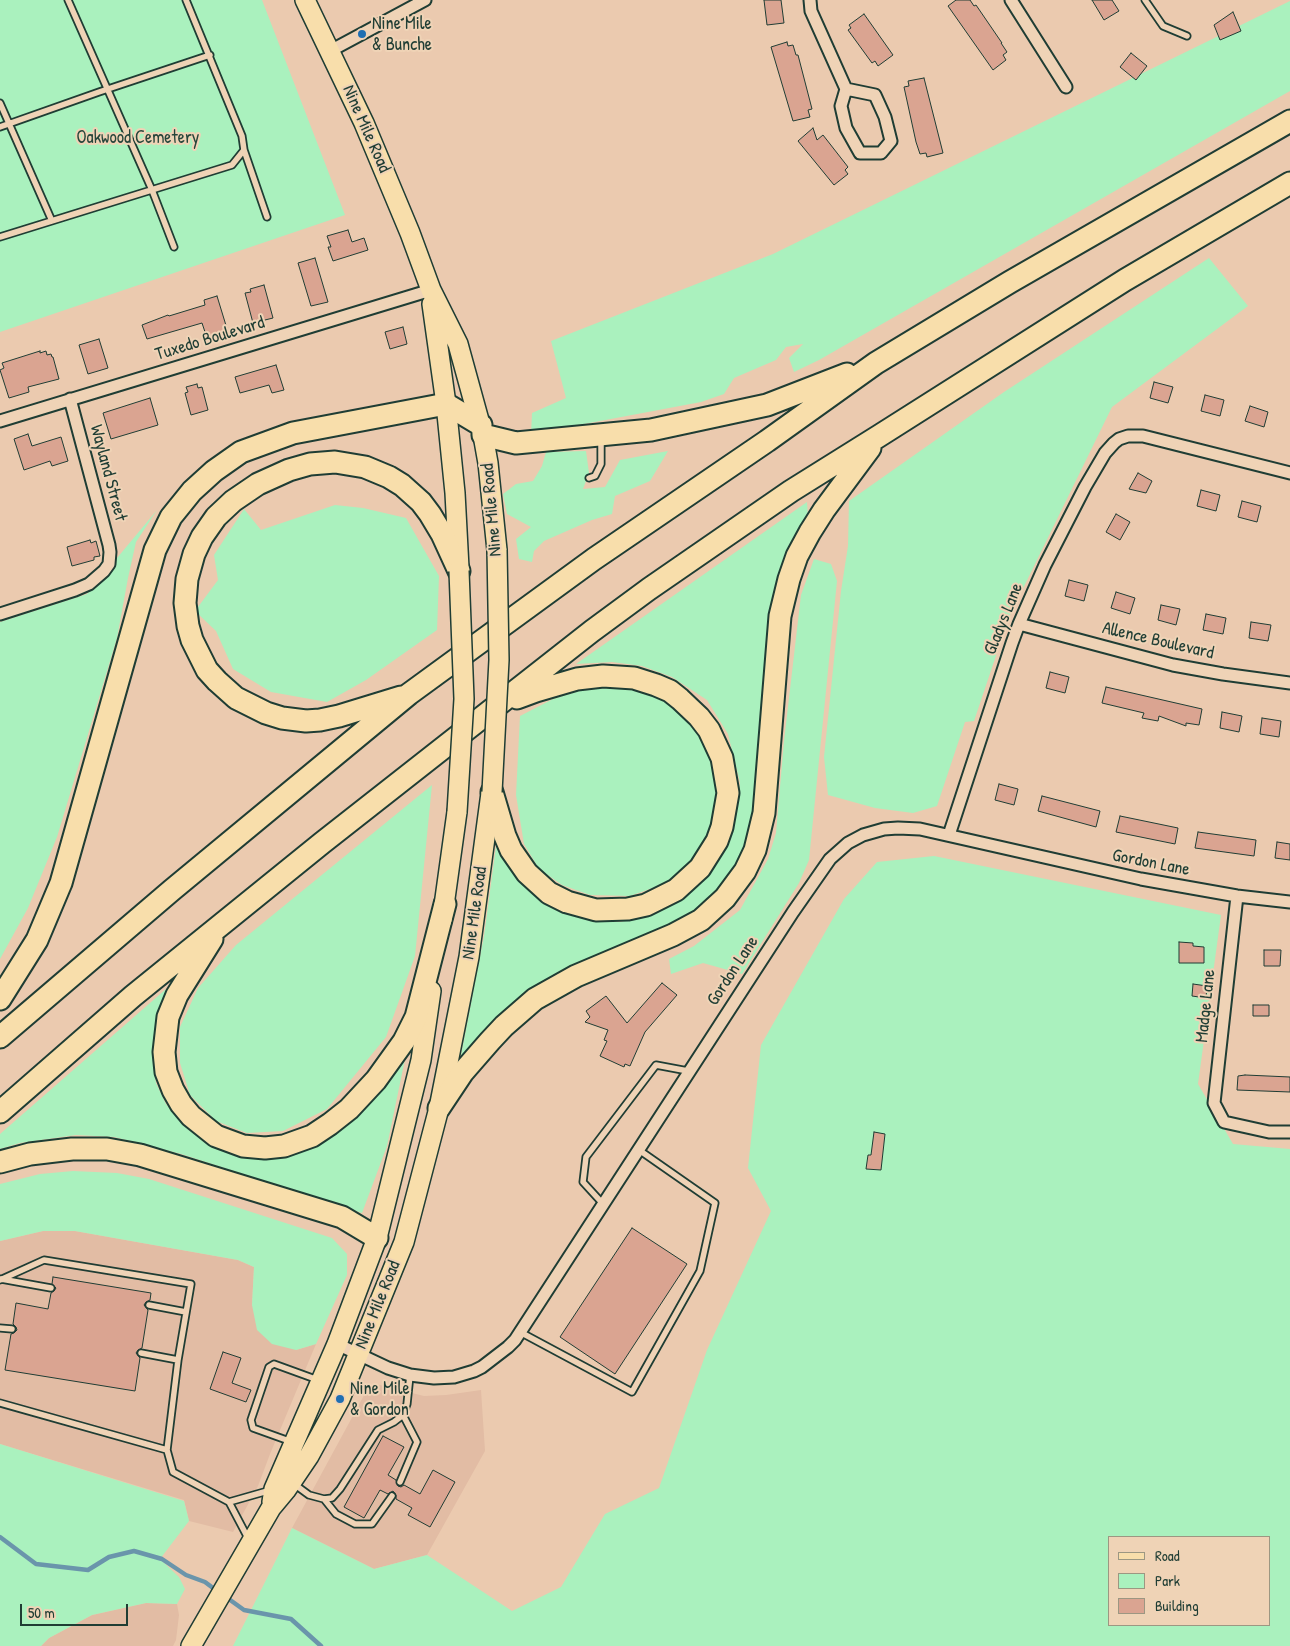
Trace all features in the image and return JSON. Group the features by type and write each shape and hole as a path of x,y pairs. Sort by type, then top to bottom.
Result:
{"highway":[{"path":"0,1037 172,890 409,694 594,559 768,441 876,363 1010,282 1290,121"},
{"path":"0,1112 133,996 322,843 592,631 649,589 791,491 1125,280 1290,183"},
{"path":"0,1000 37,940 61,883 156,550 171,517 192,491 214,470 241,452 293,433 446,404 482,430 516,443 651,430 767,405 876,363"},
{"path":"439,1108 463,1072 490,1041 535,999 576,976 673,935 701,920 725,898 745,871 755,850 764,813 780,616 789,579 797,556 810,532 879,436"},
{"path":"409,694 320,720 282,718 266,713 236,698 208,670 198,654 190,633 185,603 186,579 194,554 202,537 216,517 233,501 258,484 289,470 310,464 335,462 365,467 389,477 402,485 421,502 430,514 442,534 459,571"},
{"path":"492,792 511,850 523,868 536,882 549,893 567,902 583,907 611,910 628,909 660,900 690,880 708,858 717,841 725,816 727,802 724,764 709,730 700,717 680,699 656,685 634,678 617,676 577,679 498,705"},
{"path":"221,926 177,995 168,1017 164,1052 166,1072 181,1104 203,1127 228,1141 244,1146 265,1148 284,1146 312,1136 349,1109 376,1080 404,1040 416,1017 445,904"},
{"path":"0,1162 30,1154 72,1148 107,1149 140,1154 342,1217 377,1238"}],"main road":[{"name":"Nine Mile Road","path":"191,1646 271,1508 292,1482 309,1456 340,1398 404,1242 439,1108 469,956 492,792 499,660 497,550 488,463 482,430 458,344 430,290 391,186 364,123 305,0"},
{"name":"Nine Mile Road","path":"271,1508 274,1489 337,1344 377,1238 420,1060 445,904 457,812 464,699 455,493 446,404 430,290"}],"street":[{"path":"330,50 425,0"},
{"path":"810,0 811,12 846,88 841,106 846,128 860,153 881,153 891,141 885,117 875,95 846,88"},
{"path":"1011,0 1066,87"},
{"name":"Tuxedo Boulevard","path":"0,421 430,290"},
{"name":"Wayland Street","path":"0,614 90,584 104,572 109,564 109,544 70,399"},
{"name":"Gladys Lane","path":"949,835 1019,624 1045,565 1085,487 1105,453 1119,439 1128,436 1143,436 1290,473"},
{"name":"Allence Boulevard","path":"1019,624 1172,664 1223,674 1290,683"},
{"name":"Gordon Lane","path":"337,1344 388,1368 410,1375 434,1378 454,1377 482,1367 508,1347 520,1332 604,1205 658,1117 793,912 830,859 838,851 862,835 884,829 920,830 949,835 1092,869 1237,896 1290,902"},
{"name":"Madge Lane","path":"1237,896 1214,1098 1216,1108 1224,1122 1269,1132 1290,1132"}],"lane":[{"path":"68,0 152,190 174,248"},
{"path":"186,0 242,136 244,150 267,217"},
{"path":"1145,0 1163,26 1186,36"},
{"path":"0,127 210,55"},
{"path":"0,103 52,221"},
{"path":"0,237 232,165 244,150"},
{"path":"589,478 595,476 601,464 600,435"},
{"path":"604,1205 583,1182 586,1157 656,1065 688,1071"},
{"path":"520,1332 632,1392 700,1271 715,1203 639,1150"},
{"path":"1,1279 44,1260 191,1284 178,1360 166,1450 173,1472 230,1502 251,1544"},
{"path":"1,1279 52,1288"},
{"path":"149,1305 186,1312"},
{"path":"0,1328 12,1329"},
{"path":"141,1353 178,1360"},
{"path":"294,1443 253,1428 251,1420 269,1367 274,1364 321,1380"},
{"path":"292,1482 309,1495 324,1499 332,1498 340,1489 378,1430 403,1415 407,1404 410,1375"},
{"path":"0,1403 166,1450"},
{"path":"400,1482 417,1442 403,1415"},
{"path":"230,1502 274,1489"},
{"path":"324,1499 336,1514 356,1524 372,1524 392,1496"}],"shaded area":[{"path":"43,1231 75,1231 238,1260 254,1267 252,1305 296,1350 316,1344 258,1486 233,1532 189,1521 184,1500 0,1444 0,1241"},
{"path":"376,1384 424,1396 481,1390 485,1451 427,1555 374,1569 292,1528 368,1388"},
{"path":"146,1603 177,1604 179,1615 176,1640 173,1646 41,1646 49,1638 92,1615"}],"green space":[{"name":"Oakwood Cemetery","path":"0,0 262,0 345,215 0,332"},
{"path":"1290,1 1290,91 819,360 794,372 789,358 803,344 786,347 776,360 734,378 724,394 701,402 531,434 532,413 566,398 551,341 773,254"},
{"path":"1209,258 1248,306 1112,407 1009,617 974,721 965,722 937,806 913,813 875,808 828,795 824,757 841,591 848,546 849,501 1004,392"},
{"path":"586,451 589,473 583,489 605,487 620,460 668,451 650,481 615,496 612,514 592,520 544,541 534,551 532,562 519,559 516,539 531,527 507,514 503,494 516,484 533,481 542,466 546,452"},
{"path":"807,502 808,517 772,605 767,637 755,812 749,840 737,865 715,894 689,915 664,929 548,979 515,1004 460,1060 484,936 497,839 516,875 536,895 556,908 581,918 620,922 658,913 689,893 723,855 736,812 740,783 728,734 707,700 672,677 642,666 612,662 576,664"},
{"path":"335,505 363,508 406,518 439,576 437,630 366,680 327,702 271,692 233,669 216,631 195,611 218,580 214,555 244,509 261,530"},
{"path":"157,510 136,542 117,638 57,837 28,908 0,959 0,622 87,594"},
{"path":"814,559 831,564 837,581 809,860 799,883 742,974 703,963 671,974 669,959 694,946 740,910 768,859 776,833 784,741 801,595"},
{"path":"631,686 664,699 689,719 708,746 718,786 715,822 696,858 664,884 630,896 590,895 562,885 539,869 524,844 516,795 520,716 553,699 588,688"},
{"path":"432,785 415,956 386,1037 327,1109 283,1131 247,1133 216,1121 190,1095 180,1063 180,1027 198,988 236,945"},
{"path":"934,856 1221,915 1198,1084 1233,1144 1290,1149 1290,1646 233,1646 292,1528 374,1569 427,1555 512,1611 561,1587 605,1514 659,1488 707,1350 771,1211 748,1168 761,1045 844,899 877,862"},
{"path":"166,989 170,992 157,1019 153,1040 153,1062 156,1083 166,1104 183,1125 207,1144 242,1158 278,1158 317,1147 346,1124 405,1059 387,1146 362,1213 181,1154 114,1137 76,1135 20,1143 0,1149 0,1134"},
{"path":"73,1171 117,1173 149,1179 332,1238 347,1254 347,1275 316,1344 296,1350 272,1344 257,1330 252,1305 254,1267 238,1260 75,1231 43,1231 0,1241 0,1184 40,1174"},
{"path":"0,1444 184,1501 189,1521 160,1559 179,1577 185,1589 177,1604 146,1603 92,1615 49,1638 41,1646 0,1646"}],"building":[{"path":"764,0 781,0 784,23 767,25"},
{"path":"956,0 970,0 974,6 976,5 1007,52 1003,55 1006,60 993,70 948,6"},
{"path":"1092,0 1112,0 1119,11 1104,20"},
{"path":"1233,12 1241,31 1220,40 1214,25"},
{"path":"864,14 893,55 878,66 875,61 872,63 848,30 851,28 849,25"},
{"path":"787,42 788,46 793,45 796,55 798,55 812,109 808,110 810,117 793,121 771,47"},
{"path":"1131,53 1147,66 1136,80 1120,67"},
{"path":"924,78 943,153 927,157 926,153 920,154 916,142 904,87 909,86 908,81"},
{"path":"813,128 817,140 823,135 848,167 845,170 848,174 834,185 798,141"},
{"path":"348,230 352,242 364,238 368,250 333,261 328,247 331,247 327,236"},
{"path":"315,258 328,302 311,306 298,263"},
{"path":"264,285 273,318 253,323 245,293 251,292 250,289"},
{"path":"217,296 228,332 207,338 202,323 147,339 142,325 168,315 205,305 204,300"},
{"path":"403,327 407,344 390,349 385,332"},
{"path":"99,339 108,368 88,374 79,345"},
{"path":"40,351 40,353 46,351 47,355 51,354 59,379 28,387 29,392 9,398 0,370 4,368 2,363"},
{"path":"276,365 284,390 272,393 269,385 240,393 235,377"},
{"path":"1154,382 1173,387 1168,403 1150,398"},
{"path":"197,384 198,388 202,387 208,410 191,415 185,393 188,392 186,387"},
{"path":"1205,395 1224,400 1220,416 1201,411"},
{"path":"150,398 158,425 111,439 103,413"},
{"path":"1250,406 1268,412 1264,427 1245,421"},
{"path":"28,434 32,446 61,437 68,461 52,466 50,461 24,470 14,439"},
{"path":"1138,473 1152,481 1146,493 1129,489"},
{"path":"1201,490 1220,495 1216,511 1197,506"},
{"path":"1242,501 1261,506 1257,522 1238,517"},
{"path":"1116,514 1130,522 1120,540 1106,532"},
{"path":"90,540 91,543 96,541 100,556 94,557 94,560 72,566 67,547"},
{"path":"1069,580 1088,585 1084,601 1065,596"},
{"path":"1116,592 1135,598 1130,614 1111,608"},
{"path":"1161,605 1180,609 1176,625 1158,620"},
{"path":"1206,614 1226,618 1223,634 1203,630"},
{"path":"1251,622 1271,625 1268,641 1249,638"},
{"path":"1050,672 1069,677 1065,693 1046,688"},
{"path":"1106,687 1202,709 1199,725 1186,723 1186,726 1159,716 1158,721 1142,718 1144,713 1102,703"},
{"path":"1222,712 1242,716 1239,732 1220,728"},
{"path":"1262,718 1281,721 1279,737 1260,734"},
{"path":"999,784 1018,789 1014,805 995,800"},
{"path":"1042,796 1100,811 1096,827 1038,811"},
{"path":"1120,816 1178,828 1175,844 1116,832"},
{"path":"1198,832 1256,840 1254,856 1195,848"},
{"path":"1277,842 1290,844 1290,860 1275,858"},
{"path":"1179,942 1193,943 1193,946 1204,947 1204,963 1179,963"},
{"path":"1264,950 1281,950 1280,966 1264,966"},
{"path":"662,983 677,995 645,1032 630,1066 625,1064 624,1067 600,1056 607,1041 604,1040 608,1030 585,1022 590,1017 586,1011 606,996 627,1023"},
{"path":"1193,984 1207,986 1206,998 1192,996"},
{"path":"1253,1005 1269,1005 1269,1016 1253,1016"},
{"path":"1238,1076 1290,1077 1290,1092 1237,1090"},
{"path":"874,1132 885,1134 881,1170 866,1169 868,1155 871,1155"},
{"path":"632,1228 687,1264 615,1374 560,1337"},
{"path":"53,1277 151,1293 150,1300 144,1305 148,1310 142,1348 136,1353 140,1358 135,1391 5,1370 11,1334 17,1330 13,1324 16,1303 48,1309 51,1293 56,1288 52,1284"},
{"path":"223,1352 241,1358 232,1383 251,1390 246,1402 210,1389"},
{"path":"383,1436 404,1447 388,1475 396,1480 398,1486 404,1485 420,1494 433,1470 455,1482 430,1527 408,1515 412,1508 396,1499 393,1491 388,1494 380,1490 364,1518 344,1507"}],"waterway":[{"path":"0,1537 36,1564 88,1570 109,1557 134,1551 162,1559 186,1575 205,1582 217,1591"},
{"path":"226,1597 244,1610 291,1619 321,1646"}],"place":[{"name":"Nine Mile & Bunche","path":"362,34"},
{"name":"Nine Mile & Gordon","path":"340,1399"}]}
